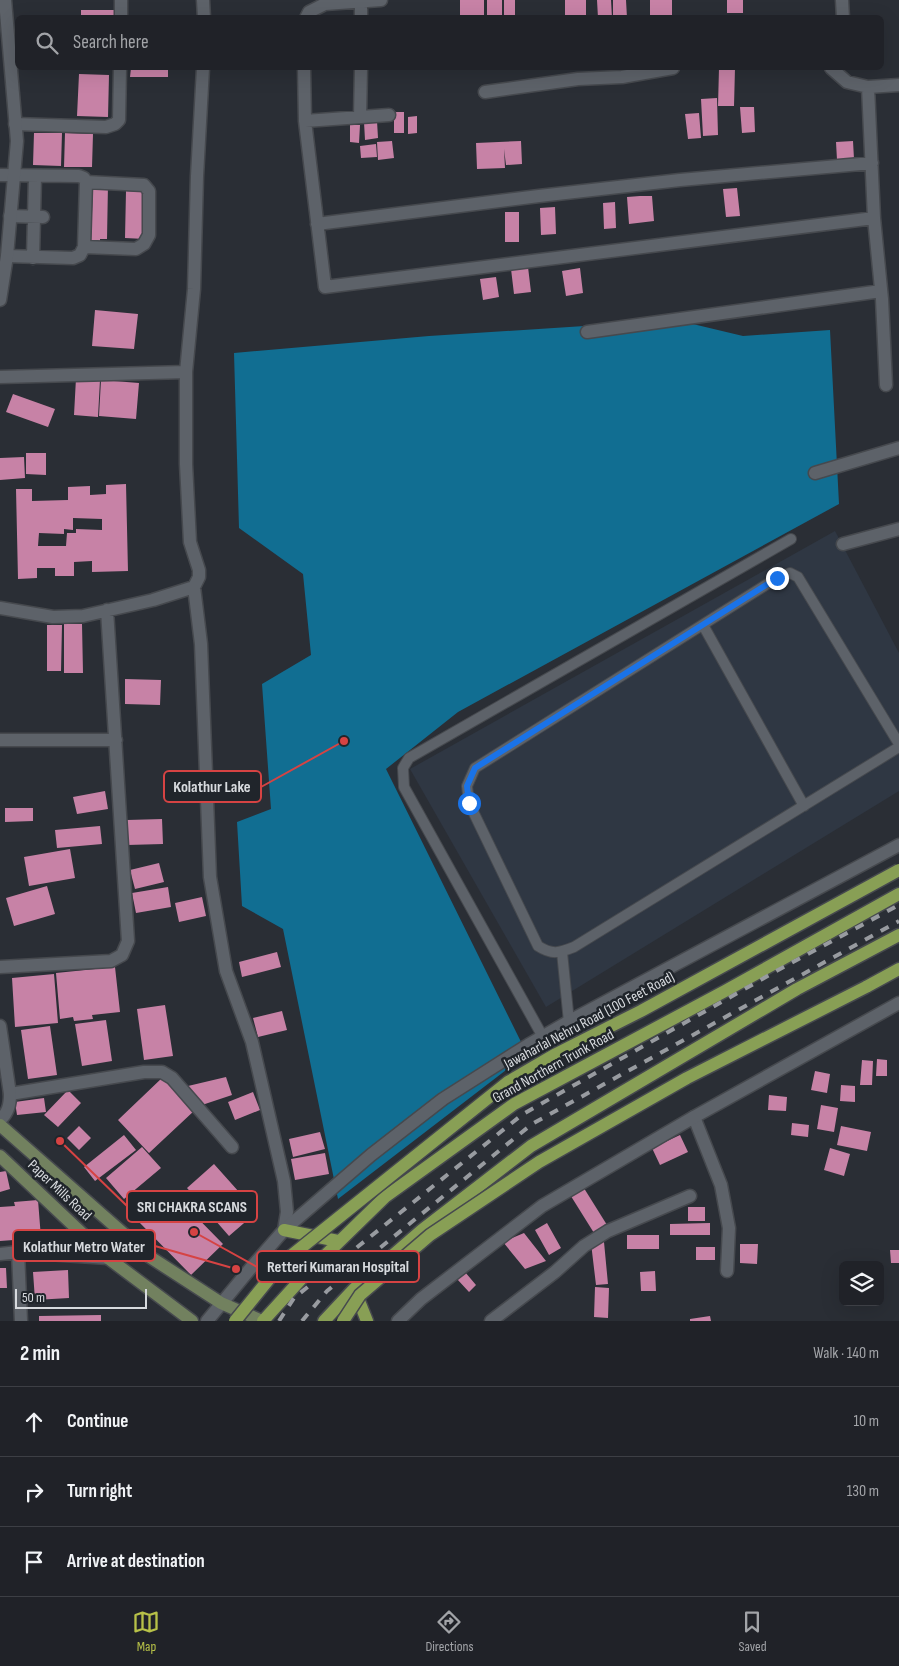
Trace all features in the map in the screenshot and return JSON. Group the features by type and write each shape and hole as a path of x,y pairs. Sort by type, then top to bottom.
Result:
{"main road":[{"name":"Jawaharlal Nehru Road (100 Feet Road)","path":"235,1321 282,1263 508,1082 556,1054 641,1011 899,870"},
{"name":"Grand Northern Trunk Road","path":"262,1321 338,1241 385,1197 514,1104 899,894"},
{"path":"324,1321 354,1289 422,1230 531,1146 797,989 899,935"},
{"path":"343,1321 360,1295 430,1236 539,1162 687,1078 866,988 899,969"},
{"name":"Paper Mills Road","path":"0,1125 150,1257 221,1303 262,1321"},
{"name":"Paper Mills Road","path":"0,1156 108,1258 192,1321"},
{"path":"284,1230 338,1241"},
{"path":"354,1289 367,1321"}],"street":[{"path":"0,300 7,256 17,140 5,0"},
{"path":"121,0 121,15"},
{"path":"204,0 204,15"},
{"path":"308,15 309,12 325,4 381,0"},
{"path":"842,0 843,15"},
{"path":"361,1 361,15"},
{"path":"15,124 106,127 115,124 119,120 120,70"},
{"path":"203,70 197,176 194,289 186,372 186,464 190,542 199,577 194,587 201,644 210,877 226,971 252,1042 284,1182 286,1212 284,1230"},
{"path":"304,70 305,121 325,287 874,218"},
{"path":"360,117 361,70"},
{"path":"485,92 578,79 622,77 662,70"},
{"path":"833,70 847,82 868,87 899,85"},
{"path":"846,70 847,82"},
{"path":"868,87 874,218 881,291 886,385"},
{"path":"305,121 389,115"},
{"path":"317,224 680,180 872,162"},
{"path":"0,175 79,176 84,178 86,182 84,247 80,255 72,258 7,256"},
{"path":"33,258 39,217 35,176"},
{"path":"84,247 136,249 144,244 149,235 149,191 144,184 86,182"},
{"path":"10,216 39,217"},
{"path":"586,332 881,291"},
{"path":"0,377 186,372"},
{"path":"815,473 899,448"},
{"path":"842,544 899,529"},
{"path":"0,608 53,617 83,616 153,600 194,587"},
{"path":"0,966 111,961 122,956 128,941 107,610"},
{"path":"0,740 116,740"},
{"path":"207,1321 284,1230 371,1155 443,1099 569,1022 899,845"},
{"path":"398,1321 421,1299 542,1206 694,1117 899,1003"},
{"path":"0,1026 10,1094 10,1104 7,1112 0,1120"},
{"path":"10,1094 144,1072 162,1072 172,1078 232,1146"},
{"path":"694,1117 721,1185 729,1228 728,1271"},
{"path":"491,1321 556,1272 584,1246 608,1231 690,1196"},
{"path":"18,1252 21,1321"},
{"path":"0,1254 18,1252 108,1258"}],"lane":[{"path":"543,1037 404,787 403,768 409,758 791,539"},
{"path":"790,573 798,577 899,745 804,806 574,947 562,952 548,952 538,946 469,803 467,786 475,768 703,625 777,578 790,573"},
{"path":"703,625 804,806"},
{"path":"562,952 569,1022"}],"shaded area":[{"path":"835,531 899,653 899,791 546,1007 410,769"}],"water":[{"path":"676,320 743,336 830,330 839,504 458,712 386,769 527,1054 338,1199 283,929 242,906 237,822 271,809 262,684 311,655 303,574 239,528 234,353 429,336"}],"building":[{"path":"460,0 484,0 484,15 460,15"},
{"path":"487,0 502,0 502,15 487,15"},
{"path":"504,0 515,0 515,15 504,15"},
{"path":"565,0 586,0 586,15 565,15"},
{"path":"597,0 611,0 612,15 598,15"},
{"path":"613,0 626,0 627,15 613,15"},
{"path":"650,0 672,0 672,15 650,15"},
{"path":"727,0 743,0 743,13 727,13"},
{"path":"81,10 114,10 114,15 81,15"},
{"path":"131,70 168,70 168,77 130,77"},
{"path":"719,70 735,70 734,106 718,106"},
{"path":"79,74 109,75 108,117 77,116"},
{"path":"717,98 718,135 703,136 701,99"},
{"path":"740,107 754,107 755,132 742,133"},
{"path":"394,112 404,112 404,133 394,133"},
{"path":"699,113 701,138 688,139 685,114"},
{"path":"417,116 417,133 408,134 408,117"},
{"path":"377,121 378,138 365,140 364,122"},
{"path":"350,125 360,125 359,143 350,142"},
{"path":"34,133 62,133 61,166 33,165"},
{"path":"65,133 93,134 92,167 64,167"},
{"path":"392,141 394,158 378,160 377,142"},
{"path":"521,141 522,164 506,165 504,149 505,168 477,169 476,143"},
{"path":"853,141 854,159 837,160 836,142"},
{"path":"376,144 377,157 361,158 360,146"},
{"path":"93,184 108,184 107,239 100,239 100,242 91,242"},
{"path":"737,188 740,216 726,217 723,189"},
{"path":"126,191 146,192 145,239 125,238"},
{"path":"652,196 654,221 629,224 627,197"},
{"path":"615,202 616,228 604,229 603,203"},
{"path":"555,207 556,234 541,235 540,208"},
{"path":"505,212 519,212 519,242 505,242"},
{"path":"528,267 531,292 514,294 511,269"},
{"path":"580,268 583,293 566,296 562,271"},
{"path":"496,277 499,297 483,300 480,279"},
{"path":"95,310 138,314 134,349 92,346"},
{"path":"76,378 100,380 98,417 74,415"},
{"path":"101,380 139,383 136,419 99,416"},
{"path":"13,394 55,409 48,427 6,412"},
{"path":"26,453 46,453 46,475 26,474"},
{"path":"24,457 25,478 0,480 0,458"},
{"path":"126,484 128,571 92,572 92,561 74,562 74,576 55,576 55,568 37,568 37,578 18,579 16,489 32,489 32,501 68,500 68,487 90,486 90,495 106,494 106,485","holes":["73,518 102,519 102,530 76,529 76,533 67,533 66,546 38,546 39,533 64,534 64,529 73,530"]},
{"path":"64,624 82,624 83,673 64,673"},
{"path":"47,625 62,625 61,671 47,671"},
{"path":"125,679 161,680 160,705 125,704"},
{"path":"105,791 108,809 77,814 73,797"},
{"path":"5,808 33,808 33,821 5,822"},
{"path":"162,819 163,844 127,845 127,820"},
{"path":"100,826 102,844 57,848 55,830"},
{"path":"70,849 75,878 29,886 24,857"},
{"path":"159,863 164,882 135,889 130,870"},
{"path":"47,886 55,914 14,926 6,898"},
{"path":"168,887 171,907 136,913 132,893"},
{"path":"202,897 206,916 179,922 175,903"},
{"path":"277,952 281,967 242,977 239,962"},
{"path":"115,967 120,1012 92,1015 93,1019 74,1021 73,1017 60,1019 56,973"},
{"path":"54,974 58,1023 15,1027 12,978"},
{"path":"165,1005 173,1056 144,1060 137,1009"},
{"path":"282,1011 287,1030 258,1037 253,1018"},
{"path":"106,1020 112,1061 82,1066 75,1024"},
{"path":"50,1026 57,1075 28,1079 21,1030"},
{"path":"877,1059 887,1060 887,1076 876,1076"},
{"path":"862,1060 873,1061 872,1085 860,1085"},
{"path":"815,1071 830,1074 827,1093 811,1090"},
{"path":"163,1077 195,1110 149,1153 118,1120"},
{"path":"226,1077 232,1095 202,1105 188,1086"},
{"path":"841,1085 855,1086 855,1102 840,1101"},
{"path":"68,1090 81,1103 58,1127 44,1115"},
{"path":"253,1092 260,1110 235,1120 228,1102"},
{"path":"769,1095 787,1097 786,1111 768,1110"},
{"path":"44,1098 46,1112 17,1115 15,1102"},
{"path":"821,1105 838,1108 834,1132 817,1129"},
{"path":"792,1123 809,1125 808,1137 791,1135"},
{"path":"79,1126 91,1138 79,1150 67,1138"},
{"path":"841,1126 871,1132 867,1151 837,1145"},
{"path":"320,1132 325,1149 293,1157 289,1139"},
{"path":"124,1135 136,1150 95,1181 84,1167"},
{"path":"680,1135 688,1152 660,1165 652,1148"},
{"path":"142,1147 161,1168 124,1199 106,1178"},
{"path":"830,1148 850,1154 844,1176 824,1170"},
{"path":"325,1153 329,1174 295,1180 291,1159"},
{"path":"214,1164 257,1212 229,1236 187,1188"},
{"path":"6,1171 10,1189 0,1192 0,1172"},
{"path":"582,1185 607,1225 594,1233 569,1193"},
{"path":"170,1190 223,1244 191,1275 138,1221"},
{"path":"38,1200 41,1238 0,1241 0,1207 15,1206 14,1202"},
{"path":"688,1207 705,1207 705,1221 688,1221"},
{"path":"547,1223 561,1248 549,1255 535,1230"},
{"path":"710,1223 710,1235 670,1235 670,1224"},
{"path":"524,1233 546,1261 525,1269 503,1242"},
{"path":"627,1235 659,1235 659,1249 627,1249"},
{"path":"604,1242 608,1284 596,1285 591,1243"},
{"path":"740,1244 758,1244 757,1264 740,1263"},
{"path":"696,1247 715,1247 715,1260 696,1260"},
{"path":"890,1250 899,1250 899,1263 891,1263"},
{"path":"0,1268 6,1268 7,1288 0,1288"},
{"path":"68,1270 69,1298 35,1300 33,1272"},
{"path":"655,1271 656,1291 641,1291 640,1272"},
{"path":"465,1272 476,1285 469,1292 457,1279"},
{"path":"595,1287 609,1288 608,1318 594,1317"},
{"path":"101,1315 101,1321 39,1321 39,1316"},
{"path":"710,1316 711,1321 690,1321 690,1319"}],"railway":[{"path":"279,1321 294,1298 523,1114 780,969 899,905"},
{"path":"302,1321 327,1291 532,1124 899,921"}],"place":[{"name":"Kolathur Lake","path":"344,741"},
{"name":"SRI CHAKRA SCANS","path":"60,1141"},
{"name":"Retteri Kumaran Hospital","path":"194,1232"},
{"name":"Kolathur Metro Water","path":"236,1269"}],"route":[{"path":"469,803 467,786 475,768 777,578"}]}
